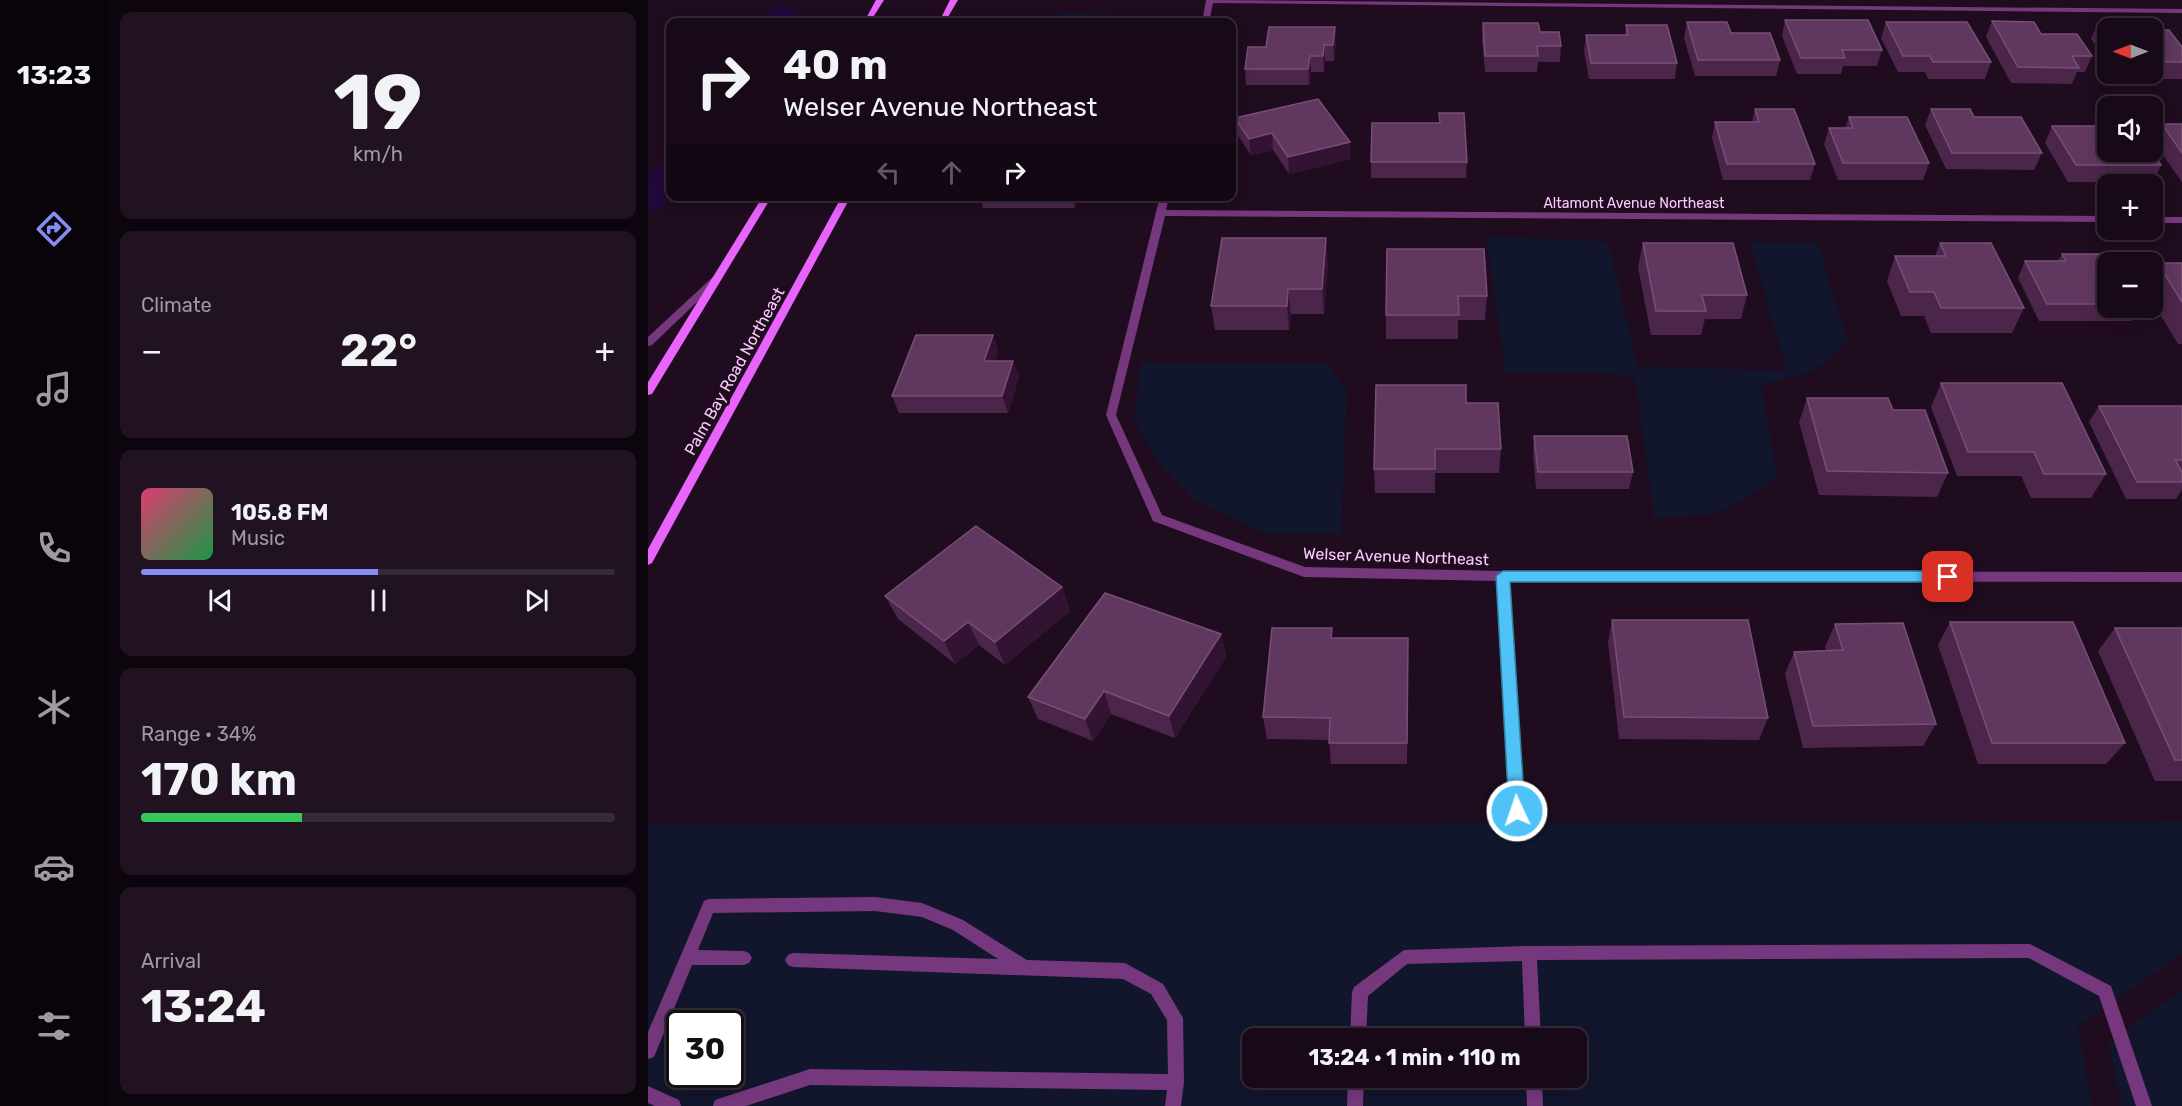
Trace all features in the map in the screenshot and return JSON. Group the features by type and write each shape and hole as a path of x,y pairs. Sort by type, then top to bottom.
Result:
{"main road":[{"path":"869,18 880,0"},
{"path":"944,18 954,0"},
{"path":"648,391 765,201"},
{"name":"Palm Bay Road Northeast","path":"648,560 844,201"}],"street":[{"path":"1206,18 1210,0 2182,11"},
{"path":"1161,213 1164,201"},
{"name":"Altamont Avenue Northeast","path":"1161,213 2097,219"},
{"name":"Welser Avenue Northeast","path":"1161,213 1111,415 1157,518 1304,572 1503,576 2182,577"},
{"path":"2163,220 2182,220"},
{"path":"648,343 719,275"},
{"path":"1503,576 1517,811"},
{"path":"648,1051 709,906 875,903 922,910 958,925 1025,968"},
{"path":"1358,1028 1360,992 1404,957 1529,953 2030,951 2105,991 2144,1106"},
{"path":"1529,953 1533,1028"},
{"path":"687,957 744,958"},
{"path":"793,960 1125,971 1157,989 1175,1018 1176,1082 1173,1106"},
{"path":"721,1106 810,1077 1176,1082"},
{"path":"1355,1106 1356,1088"},
{"path":"1534,1088 1535,1106"},
{"path":"648,1094 673,1106"}],"shaded area":[{"path":"1063,13 1177,18 1044,18"},
{"path":"1486,236 1608,242 1638,366 1787,371 1750,243 1818,243 1848,343 1813,371 1761,385 1778,478 1719,513 1654,519 1636,380 1616,374 1506,373"},
{"path":"1141,362 1326,363 1347,390 1341,534 1266,534 1195,500 1161,466 1134,420"},
{"path":"2182,822 2182,954 2078,1026 2092,1106 648,1106 648,824"},
{"path":"2182,990 2182,1106 2121,1106 2109,1042"}],"building":[{"path":"1785,20 1868,20 1882,50 1842,50 1845,58 1801,58"},
{"path":"1992,21 2034,22 2041,34 2077,34 2092,56 2072,56 2079,68 2018,67"},
{"path":"1687,22 1727,22 1731,33 1770,33 1780,60 1698,60"},
{"path":"1886,22 1967,22 1991,62 1933,62 1930,56 1903,56"},
{"path":"1483,23 1538,23 1540,32 1559,32 1561,46 1537,46 1538,56 1485,56"},
{"path":"1626,25 1667,25 1677,63 1591,63 1586,35 1628,35"},
{"path":"1269,27 1335,27 1333,45 1324,45 1323,56 1310,56 1308,69 1245,69 1248,47 1266,47"},
{"path":"2163,30 2169,30 2182,47 2182,62 2163,62"},
{"path":"1318,99 1350,142 1288,157 1272,133 1249,139 1236,118"},
{"path":"1755,109 1794,109 1815,164 1727,164 1715,122 1759,122"},
{"path":"1931,109 1970,109 1974,117 2021,117 2042,153 1952,153"},
{"path":"1439,113 1464,113 1467,162 1371,162 1372,123 1440,123"},
{"path":"1849,117 1907,117 1929,163 1843,163 1829,128 1853,128"},
{"path":"2163,124 2182,124 2182,153 2163,125"},
{"path":"2052,126 2097,126 2097,162 2159,162 2161,165 2076,165"},
{"path":"1222,238 1326,238 1322,289 1288,289 1287,306 1211,306"},
{"path":"1643,243 1733,243 1747,295 1702,295 1706,311 1656,311"},
{"path":"1940,243 1991,243 2024,308 1941,308 1934,292 1910,292 1895,256 1946,256"},
{"path":"1387,249 1484,249 1487,296 1458,296 1459,315 1386,315"},
{"path":"2062,254 2097,254 2097,304 2047,304 2025,261 2066,261"},
{"path":"2163,263 2182,263 2182,302 2163,271"},
{"path":"916,335 993,335 984,361 1013,361 1002,396 892,396"},
{"path":"1941,383 2062,383 2106,474 2044,474 2034,452 1968,452"},
{"path":"1376,385 1466,385 1466,403 1498,403 1501,449 1435,449 1435,469 1374,469"},
{"path":"1807,398 1888,398 1893,410 1925,410 1948,473 1827,471"},
{"path":"2099,406 2182,406 2182,460 2175,460 2182,472 2182,482 2137,482"},
{"path":"1534,436 1627,436 1633,472 1538,472"},
{"path":"976,526 1062,587 995,642 968,622 944,641 885,596"},
{"path":"1105,593 1221,634 1169,716 1104,691 1085,719 1028,697"},
{"path":"1612,620 1748,620 1768,718 1624,717"},
{"path":"1950,622 2073,622 2125,743 1992,743"},
{"path":"1903,623 1936,724 1813,726 1794,652 1843,650 1835,624"},
{"path":"1272,628 1332,628 1331,638 1408,638 1407,743 1329,743 1330,718 1263,717"},
{"path":"2115,628 2182,628 2182,760 2175,760"}],"waterway":[{"path":"779,18 782,13"},
{"path":"648,202 666,176"}],"route":[{"path":"1517,811 1503,576 1948,577"}]}
